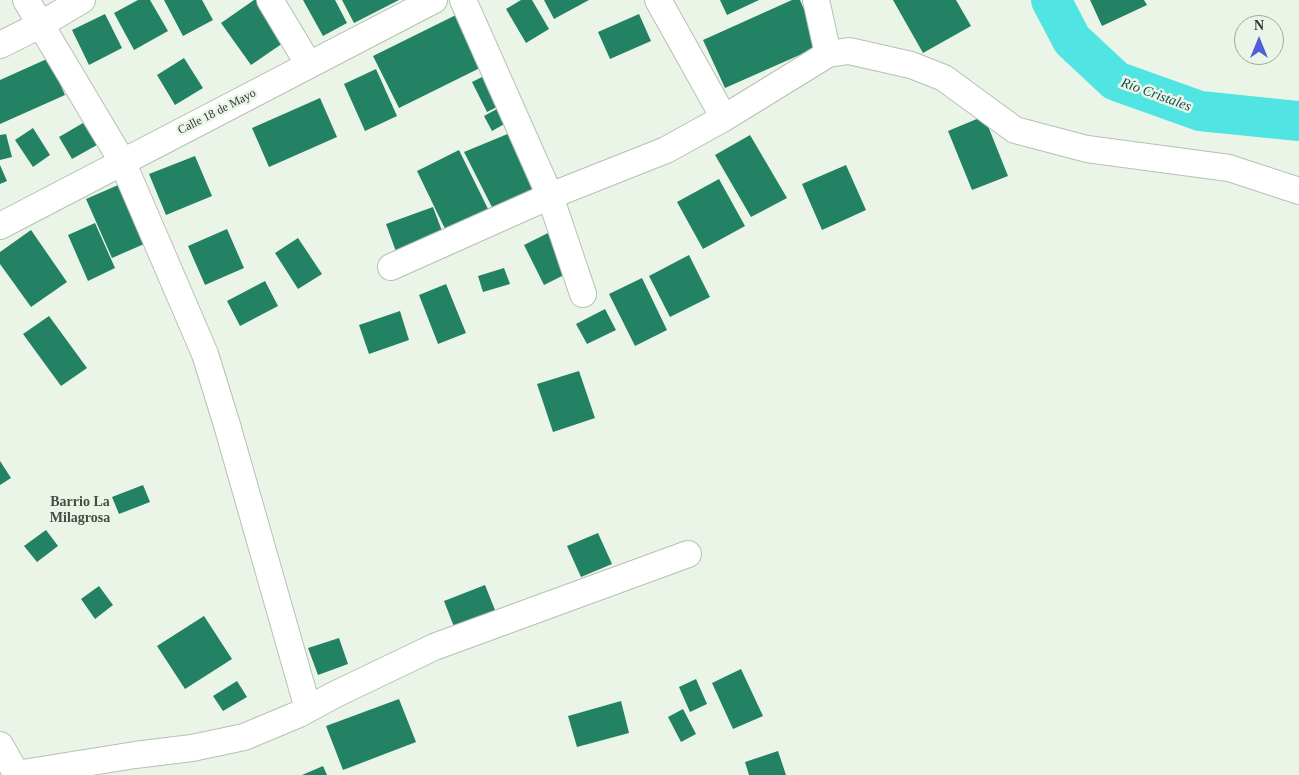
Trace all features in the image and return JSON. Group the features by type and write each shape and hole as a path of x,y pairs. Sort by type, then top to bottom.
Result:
{"street":[{"path":"26,0 122,161 205,354 308,709"},
{"path":"0,45 40,25 82,0"},
{"path":"270,0 309,65"},
{"name":"Calle 18 de Mayo","path":"0,226 434,0"},
{"path":"463,0 550,196 583,294"},
{"path":"658,0 724,118"},
{"path":"816,0 828,54"},
{"path":"391,267 550,196 666,150 724,118 828,54 849,51 910,65 944,78 1015,130 1087,149 1229,168 1299,191"},
{"path":"0,745 17,775 135,755 192,748 244,738 434,647 688,554"}],"building":[{"path":"138,0 150,0 168,31 134,50 114,13"},
{"path":"164,0 202,0 213,20 183,36"},
{"path":"254,0 257,0 286,41 251,65 221,23"},
{"path":"303,0 335,0 347,23 323,36"},
{"path":"342,0 399,0 354,23"},
{"path":"521,0 532,0 549,29 526,43 506,9"},
{"path":"544,0 589,0 554,19"},
{"path":"720,0 759,0 727,15"},
{"path":"792,0 800,0 820,46 725,88 703,40"},
{"path":"893,0 956,0 971,26 923,53"},
{"path":"1090,0 1144,0 1147,5 1102,26"},
{"path":"460,13 486,65 399,108 373,56"},
{"path":"105,14 122,48 89,65 72,30"},
{"path":"639,14 651,41 610,59 598,32"},
{"path":"49,58 65,95 0,124 0,80"},
{"path":"184,58 203,88 175,105 157,75"},
{"path":"376,69 397,116 365,131 344,84"},
{"path":"486,75 501,105 487,112 472,82"},
{"path":"320,98 337,137 269,167 252,128"},
{"path":"506,104 515,118 492,131 484,116"},
{"path":"984,116 1008,176 972,190 948,131"},
{"path":"83,123 97,145 72,159 59,137"},
{"path":"33,128 50,155 33,167 15,140"},
{"path":"510,133 546,191 497,217 464,152"},
{"path":"6,134 12,157 0,160 0,135"},
{"path":"750,135 787,198 751,217 715,155"},
{"path":"459,150 490,213 447,233 417,171"},
{"path":"195,156 212,196 166,215 149,174"},
{"path":"0,165 7,181 0,184"},
{"path":"846,165 866,210 822,230 802,184"},
{"path":"719,179 745,226 703,249 677,202"},
{"path":"125,182 151,241 112,258 86,199"},
{"path":"433,207 445,239 398,257 386,224"},
{"path":"95,223 115,268 88,281 68,235"},
{"path":"227,229 244,268 205,285 188,246"},
{"path":"31,230 67,282 31,307 0,264 0,252"},
{"path":"548,233 568,273 544,285 524,245"},
{"path":"298,238 322,274 298,289 275,253"},
{"path":"689,255 710,297 670,317 649,276"},
{"path":"504,268 510,284 483,292 478,276"},
{"path":"642,278 667,330 635,346 609,294"},
{"path":"265,281 278,306 240,326 227,301"},
{"path":"446,284 466,333 438,344 419,295"},
{"path":"605,309 616,330 587,344 576,324"},
{"path":"400,311 409,340 369,354 359,325"},
{"path":"49,316 87,368 61,386 23,334"},
{"path":"579,371 595,418 553,432 537,384"},
{"path":"0,461 11,478 0,485"},
{"path":"143,485 150,502 119,514 112,497"},
{"path":"46,530 58,546 37,562 24,546"},
{"path":"598,533 612,564 581,577 567,546"},
{"path":"485,585 497,615 456,632 444,601"},
{"path":"99,586 113,605 95,619 81,599"},
{"path":"204,616 232,659 185,689 157,646"},
{"path":"339,638 348,664 318,675 308,648"},
{"path":"741,669 763,716 733,729 712,683"},
{"path":"696,679 707,704 690,712 679,687"},
{"path":"237,681 247,697 223,711 213,696"},
{"path":"399,699 416,742 343,770 326,726"},
{"path":"621,701 629,733 577,747 568,716"},
{"path":"683,709 696,734 681,742 668,717"},
{"path":"778,751 786,775 749,775 745,762"},
{"path":"323,766 327,775 302,775"}],"waterway":[{"name":"Río Cristales","path":"1051,0 1072,40 1116,81 1200,111 1299,121"}],"district":[{"name":"Barrio La Milagrosa","path":"80,510"}]}
